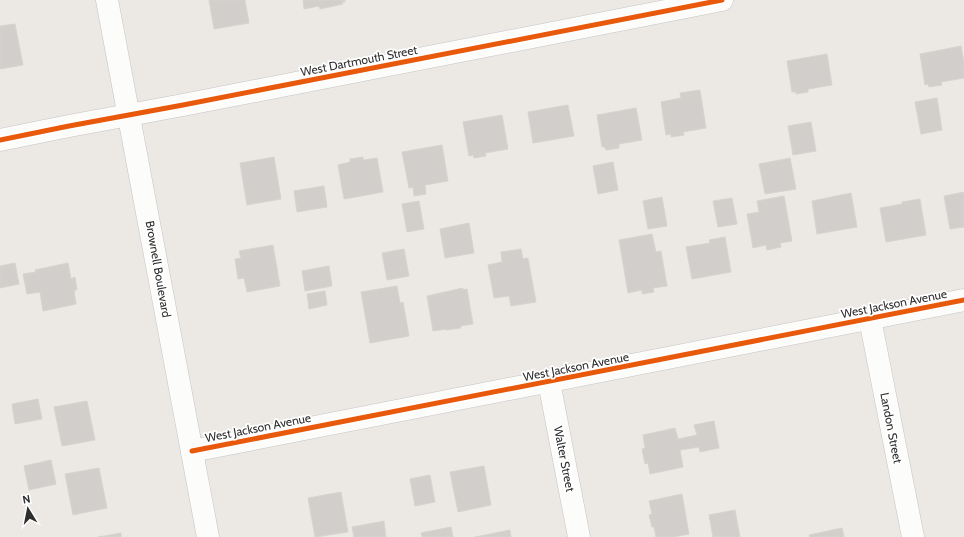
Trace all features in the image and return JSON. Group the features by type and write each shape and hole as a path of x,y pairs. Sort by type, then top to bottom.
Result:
{"street":[{"name":"Brownell Boulevard","path":"108,0 208,537"},
{"name":"West Dartmouth Street","path":"0,140 722,0"},
{"name":"West Jackson Avenue","path":"192,451 964,300"},
{"name":"Landon Street","path":"870,319 913,537"},
{"name":"Walter Street","path":"549,382 579,537"}],"building":[{"path":"209,0 245,0 249,23 214,29"},
{"path":"303,0 345,0 345,2 342,2 343,4 320,9 319,6 304,9"},
{"path":"15,24 23,65 0,69 0,26"},
{"path":"961,46 964,63 964,78 941,82 942,85 929,87 928,84 925,85 920,54"},
{"path":"827,54 832,85 808,89 808,92 796,94 796,92 792,92 787,61"},
{"path":"700,90 706,128 683,132 684,135 671,137 671,134 666,135 661,102 681,98 680,93"},
{"path":"937,98 942,130 921,134 915,102"},
{"path":"568,105 574,136 533,143 528,112"},
{"path":"636,108 642,140 619,144 619,148 606,150 605,147 602,147 597,115"},
{"path":"502,115 508,149 485,153 486,156 474,158 473,155 469,156 463,122"},
{"path":"811,122 816,151 793,155 788,126"},
{"path":"442,145 448,181 425,185 426,194 414,196 413,187 409,188 402,152"},
{"path":"274,157 281,199 247,205 240,163"},
{"path":"363,157 363,160 377,158 383,192 344,199 338,165 350,162 350,159"},
{"path":"790,158 796,189 765,194 759,164"},
{"path":"613,162 618,190 598,194 593,166"},
{"path":"324,186 327,207 297,212 294,191"},
{"path":"964,192 964,227 950,229 944,196"},
{"path":"851,193 857,227 817,234 812,201"},
{"path":"784,196 792,241 780,243 781,247 767,250 766,245 753,248 747,214 759,212 757,201"},
{"path":"662,197 667,226 648,229 643,201"},
{"path":"732,198 737,224 718,227 713,201"},
{"path":"920,199 926,235 886,242 880,208"},
{"path":"419,201 424,229 407,232 402,204"},
{"path":"469,223 474,253 445,258 440,229"},
{"path":"652,234 656,252 661,251 667,286 653,288 654,292 642,294 642,290 628,293 619,240"},
{"path":"725,237 731,272 692,279 686,247 710,243 709,240"},
{"path":"273,245 280,286 247,292 244,278 238,279 235,259 241,258 239,251"},
{"path":"404,249 409,276 387,280 382,253"},
{"path":"521,249 523,259 528,258 536,302 511,306 509,296 494,298 488,265 502,262 501,252"},
{"path":"15,263 19,284 0,288 0,266"},
{"path":"68,263 71,279 75,277 77,290 74,290 76,304 43,311 40,292 27,294 23,274"},
{"path":"329,266 332,286 305,291 302,271"},
{"path":"397,286 400,303 403,302 409,336 370,343 361,292"},
{"path":"463,288 463,290 467,289 473,324 460,326 461,328 433,331 427,296"},
{"path":"325,291 327,305 309,309 307,294"},
{"path":"38,399 42,419 15,424 12,404"},
{"path":"87,401 95,440 62,446 54,407"},
{"path":"714,421 719,448 700,452 699,447 680,450 683,467 650,474 648,463 645,464 642,449 645,448 643,435 675,428 678,439 697,435 694,425"},
{"path":"51,460 56,484 29,490 24,466"},
{"path":"484,466 491,505 458,512 450,472"},
{"path":"99,468 107,508 73,515 65,474"},
{"path":"430,475 435,502 415,506 410,479"},
{"path":"341,492 348,532 315,537 308,498"},
{"path":"682,494 689,534 673,537 656,537 649,515 652,514 649,501"},
{"path":"735,510 740,537 713,537 709,515"},
{"path":"384,521 386,537 354,537 352,527"},
{"path":"451,527 453,537 422,537 421,533"},
{"path":"842,528 844,537 810,537 809,535"},
{"path":"510,530 511,537 475,537"},
{"path":"121,533 121,537 98,537"}],"cycle path":[{"path":"0,140 722,0"},
{"path":"192,451 964,300"}]}
